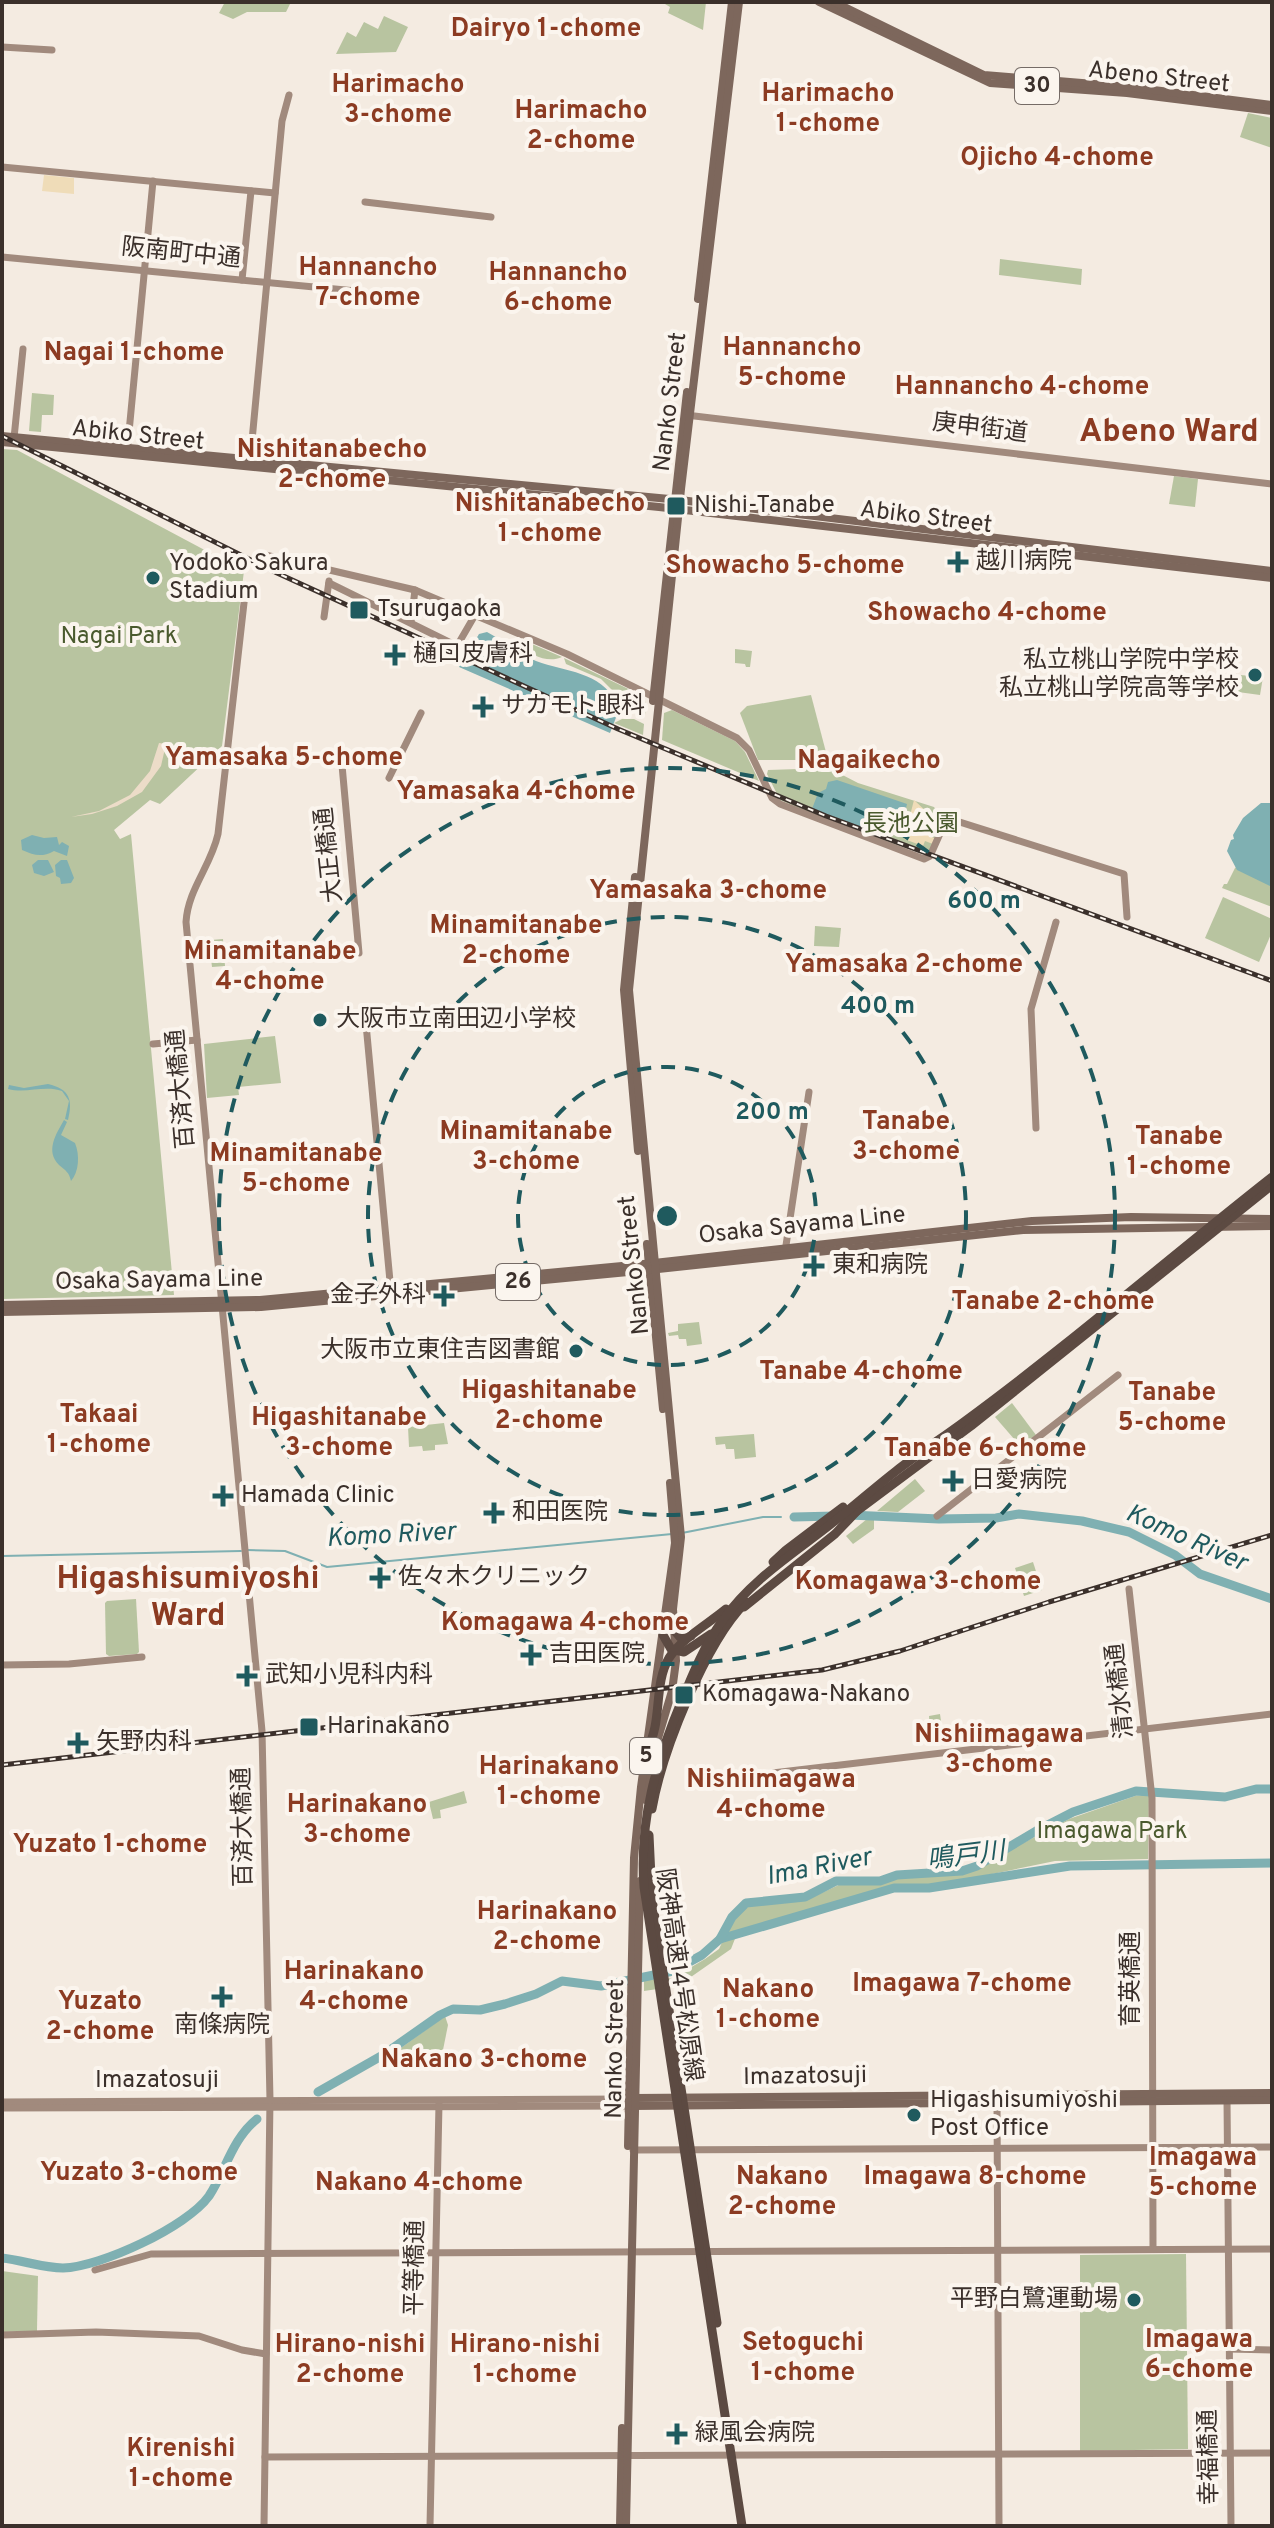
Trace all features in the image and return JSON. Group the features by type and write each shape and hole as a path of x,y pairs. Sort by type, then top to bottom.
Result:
{"highway":[{"name":"阪神高速14号松原線","path":"743,2526 646,1903 642,1851 646,1808 674,1718 721,1622 734,1605 773,1568 898,1469 978,1411 1272,1177"},
{"name":"阪神高速14号松原線","path":"743,2526 652,1899 649,1849 651,1815 660,1775 688,1699 726,1627 763,1584 971,1426 1272,1185"},
{"path":"696,1640 705,1627 748,1590 786,1550 898,1469"},
{"path":"647,1749 653,1740 665,1667 835,1534 857,1511"},
{"path":"674,1630 680,1637 696,1640"},
{"path":"663,1635 667,1645 678,1655"}],"main road":[{"name":"Nanko Street","path":"634,1979 647,1786 653,1755 670,1705 678,1655 673,1609 678,1533 624,990 732,2"},
{"name":"Nanko Street","path":"687,415 739,2"},
{"name":"Abeno Street","path":"819,2 990,83 1127,93 1272,111"},
{"name":"Abeno Street","path":"834,2 984,75 1130,87 1272,105"},
{"name":"Abiko Street","path":"2,436 677,504 1272,571"},
{"name":"Abiko Street","path":"2,442 127,451"},
{"name":"Abiko Street","path":"677,504 1272,578"},
{"name":"Osaka Sayama Line","path":"785,1252 1032,1221 1131,1217 1272,1219"},
{"name":"Osaka Sayama Line","path":"2,1305 221,1304 261,1307 391,1290 1033,1229 1272,1226"},
{"name":"Osaka Sayama Line","path":"2,1312 221,1304"},
{"name":"Nanko Street","path":"623,2526 637,1823 678,1533"},
{"name":"Imazatosuji","path":"632,2102 673,2105 997,2101 1272,2093"},
{"name":"Imazatosuji","path":"632,2102 1152,2097 1272,2100"},
{"name":"Nanko Street","path":"629,2252 632,2102"}],"street":[{"path":"2,47 52,50"},
{"path":"250,463 282,121 289,95"},
{"path":"2,167 275,193"},
{"path":"127,451 153,181"},
{"path":"242,280 251,191"},
{"path":"365,202 491,217"},
{"name":"阪南町中通","path":"2,257 356,291"},
{"path":"14,438 23,349"},
{"name":"庚申街道","path":"687,415 1272,484"},
{"path":"261,554 415,590 567,654 741,741 749,750 772,798 780,804 924,859 930,856 947,818 1124,874 1127,917"},
{"path":"324,617 330,571"},
{"path":"329,583 457,646 475,615"},
{"name":"百済大橋通","path":"246,585 218,834 187,906 186,922 262,1731 270,2104 264,2526"},
{"path":"411,622 415,590"},
{"path":"389,778 421,713"},
{"name":"大正橋通","path":"341,754 359,953"},
{"path":"1036,1128 1031,1009 1056,922"},
{"path":"366,1024 391,1290"},
{"path":"153,1044 197,1040"},
{"path":"785,1252 809,1092"},
{"path":"937,1516 1118,1375"},
{"name":"清水橋通","path":"1129,1589 1151,1791"},
{"path":"2,1665 69,1664 142,1657"},
{"path":"764,1774 1272,1714"},
{"name":"育英橋通","path":"1151,1791 1153,2249"},
{"name":"幸福橋通","path":"1227,2100 1231,2526"},
{"path":"997,2101 999,2526"},
{"name":"Imazatosuji","path":"2,2105 632,2102"},
{"name":"平等橋通","path":"430,2526 439,2103"},
{"path":"673,2105 728,2455 743,2526"},
{"path":"633,2150 1272,2147"},
{"path":"95,2270 151,2254 1272,2249"},
{"path":"2,2335 96,2332 199,2336 266,2354"},
{"path":"1229,2349 1272,2350"},
{"path":"265,2457 1272,2453"}],"green space":[{"path":"225,2 291,2 286,12 247,12 233,19 219,13"},
{"path":"666,2 706,2 703,30 668,13 670,7"},
{"path":"384,16 408,27 396,52 336,54 347,32 356,37 364,22 378,29"},
{"path":"1248,113 1272,118 1272,148 1240,137"},
{"path":"1000,259 1082,269 1081,285 999,275"},
{"path":"32,393 54,395 53,415 42,415 41,432 29,431"},
{"name":"Nagai Park","path":"2,449 17,450 244,571 222,746 160,804 150,800 114,830 120,839 131,834 174,1295 2,1299"},
{"path":"1174,476 1198,479 1195,507 1169,504"},
{"path":"518,638 562,657 545,659 534,655 518,646"},
{"path":"735,649 752,651 750,667 735,663"},
{"path":"564,658 643,696 645,715 628,706 601,679 566,664"},
{"path":"1240,675 1263,677 1260,695 1238,692"},
{"name":"長池公園","path":"811,695 827,756 825,760 758,760 740,713 747,706"},
{"path":"672,710 735,741 745,752 759,781 662,740 664,713"},
{"path":"634,719 644,724 643,735 614,723"},
{"name":"長池公園","path":"829,768 858,783 934,807 940,825 926,855 780,800 767,774 768,770"},
{"path":"1272,839 1272,907 1222,888 1235,868"},
{"path":"1223,897 1272,919 1272,932 1259,962 1205,938"},
{"path":"815,926 841,928 839,947 814,946"},
{"path":"223,939 225,966 212,967 209,943"},
{"path":"275,1036 281,1083 238,1087 239,1095 207,1098 204,1044"},
{"path":"699,1322 702,1344 687,1346 686,1339 679,1339 678,1335 669,1336 668,1333 678,1331 678,1324"},
{"path":"1012,1403 1036,1435 1021,1447 995,1417"},
{"path":"444,1423 448,1444 435,1445 435,1450 423,1451 422,1446 409,1447 408,1427"},
{"path":"754,1434 756,1457 735,1459 734,1449 726,1449 725,1444 716,1445 715,1437"},
{"path":"915,1479 925,1491 898,1512 877,1511"},
{"path":"867,1519 874,1519 874,1529 853,1544 846,1536"},
{"path":"1033,1562 1042,1590 1024,1596 1015,1568"},
{"path":"136,1599 139,1652 109,1656 106,1654 105,1603"},
{"path":"940,1714 943,1735 930,1737 929,1716"},
{"path":"464,1791 467,1803 440,1810 441,1818 433,1819 429,1802"},
{"name":"Imagawa Park","path":"1149,1794 1148,1859 1055,1861 958,1881 876,1892 738,1931 731,1949 678,1986 644,1991 644,1977 654,1980 673,1978 719,1949 733,1919 752,1903 813,1897 843,1883 881,1883 970,1871 1069,1819"},
{"path":"445,2016 448,2025 443,2050 398,2050"},
{"path":"1186,2254 1188,2449 1080,2451 1080,2255"},
{"path":"2,2271 38,2276 37,2331 2,2332"}],"sand":[{"path":"44,175 74,178 74,194 42,191"},
{"path":"914,800 929,814 938,813 939,816 930,818 928,835 936,839 933,844 925,841 923,846 904,839"}],"shaded area":[{"path":"159,743 166,744 161,766 142,792 117,806 92,814 71,817 99,811 130,795 150,771"}],"water":[{"path":"487,632 530,658 581,674 601,684 617,703 614,708 617,715 610,733 459,667 479,634"},
{"path":"837,780 907,804 898,831 882,837 812,809 818,793 826,789 828,782"},
{"path":"1261,803 1272,803 1272,887 1237,870 1227,851 1243,818"},
{"path":"32,835 57,837 59,845 62,842 69,846 67,856 54,851 38,855 22,850 21,840"},
{"path":"38,860 48,860 54,872 44,876 34,873 32,865"},
{"path":"67,860 74,878 71,883 61,884 56,876 55,865"},
{"path":"48,1084 61,1089 68,1096 70,1101 70,1107 68,1120 65,1119 69,1101 62,1091 8,1089 9,1085 24,1088"},
{"path":"64,1120 67,1122 61,1135 75,1143 78,1153 77,1168 71,1181 55,1160 52,1148"}],"waterway":[{"name":"Komo River","path":"850,1515 939,1519 996,1518 1019,1514 1082,1521 1129,1532 1175,1555 1200,1574 1272,1599"},
{"name":"Komo River","path":"794,1517 835,1516"},
{"name":"Komo River","path":"682,1533 763,1517 781,1517"},
{"name":"Komo River","path":"247,1550 285,1551 327,1567 672,1534"},
{"name":"Komo River","path":"2,1556 241,1551"},
{"name":"Ima River","path":"318,2092 383,2055 453,2009 480,2010 505,2004 562,1981 601,1986 673,1971 702,1955 720,1939 732,1917 746,1903 805,1897 836,1881 880,1881 897,1875 962,1871 977,1866 1073,1812 1136,1791 1225,1797 1256,1789 1272,1789"},
{"name":"鳴戸川","path":"720,1939 894,1888 929,1888 1070,1866 1272,1863"},
{"name":"Ima River","path":"2,2258 55,2268 79,2266 120,2253 163,2232 198,2208 209,2196 235,2145 257,2119"}],"railway":[{"path":"2,436 277,573 618,729 826,816 1272,981"},
{"path":"2,1765 822,1670 900,1651 1049,1602 1272,1535"}],"place":[{"name":"Nishi-Tanabe","path":"676,506"},
{"name":"越川病院","path":"958,562"},
{"name":"Yodoko Sakura Stadium","path":"153,578"},
{"name":"Tsurugaoka","path":"359,610"},
{"name":"樋口皮膚科","path":"395,655"},
{"name":"私立桃山学院中学校 私立桃山学院高等学校","path":"1255,675"},
{"name":"サカモト眼科","path":"483,707"},
{"name":"大阪市立南田辺小学校","path":"320,1020"},
{"name":"東和病院","path":"814,1266"},
{"name":"金子外科","path":"444,1296"},
{"name":"大阪市立東住吉図書館","path":"576,1351"},
{"name":"日愛病院","path":"953,1481"},
{"name":"Hamada Clinic","path":"223,1496"},
{"name":"和田医院","path":"494,1513"},
{"name":"佐々木クリニック","path":"380,1578"},
{"name":"吉田医院","path":"531,1655"},
{"name":"武知小児科内科","path":"247,1676"},
{"name":"Komagawa-Nakano","path":"684,1695"},
{"name":"Harinakano","path":"309,1727"},
{"name":"矢野内科","path":"78,1743"},
{"name":"南條病院","path":"222,1997"},
{"name":"Higashisumiyoshi Post Office","path":"914,2115"},
{"name":"平野白鷺運動場","path":"1134,2300"},
{"name":"緑風会病院","path":"677,2434"}],"district":[{"name":"Dairyo 1-chome","path":"546,29"},
{"name":"Harimacho 3-chome","path":"398,100"},
{"name":"Harimacho 1-chome","path":"828,109"},
{"name":"Harimacho 2-chome","path":"581,126"},
{"name":"Ojicho 4-chome","path":"1057,158"},
{"name":"Hannancho 7-chome","path":"368,283"},
{"name":"Hannancho 6-chome","path":"558,288"},
{"name":"Nagai 1-chome","path":"134,353"},
{"name":"Hannancho 5-chome","path":"792,363"},
{"name":"Hannancho 4-chome","path":"1022,387"},
{"name":"Abeno Ward","path":"1169,433"},
{"name":"Nishitanabecho 2-chome","path":"332,465"},
{"name":"Nishitanabecho 1-chome","path":"550,519"},
{"name":"Showacho 5-chome","path":"785,566"},
{"name":"Showacho 4-chome","path":"987,613"},
{"name":"Yamasaka 5-chome","path":"284,758"},
{"name":"Nagaikecho","path":"869,761"},
{"name":"Yamasaka 4-chome","path":"516,792"},
{"name":"Yamasaka 3-chome","path":"708,891"},
{"name":"Minamitanabe 2-chome","path":"516,941"},
{"name":"Yamasaka 2-chome","path":"904,965"},
{"name":"Minamitanabe 4-chome","path":"270,967"},
{"name":"Tanabe 3-chome","path":"906,1137"},
{"name":"Minamitanabe 3-chome","path":"526,1147"},
{"name":"Tanabe 1-chome","path":"1179,1152"},
{"name":"Minamitanabe 5-chome","path":"296,1169"},
{"name":"Tanabe 2-chome","path":"1053,1302"},
{"name":"Tanabe 4-chome","path":"861,1372"},
{"name":"Higashitanabe 2-chome","path":"549,1406"},
{"name":"Tanabe 5-chome","path":"1172,1408"},
{"name":"Takaai 1-chome","path":"99,1430"},
{"name":"Higashitanabe 3-chome","path":"339,1433"},
{"name":"Tanabe 6-chome","path":"985,1449"},
{"name":"Komagawa 3-chome","path":"918,1582"},
{"name":"Higashisumiyoshi Ward","path":"188,1598"},
{"name":"Komagawa 4-chome","path":"565,1623"},
{"name":"Nishiimagawa 3-chome","path":"999,1750"},
{"name":"Harinakano 1-chome","path":"549,1782"},
{"name":"Nishiimagawa 4-chome","path":"771,1795"},
{"name":"Harinakano 3-chome","path":"357,1820"},
{"name":"Yuzato 1-chome","path":"110,1845"},
{"name":"Harinakano 2-chome","path":"547,1927"},
{"name":"Imagawa 7-chome","path":"962,1984"},
{"name":"Harinakano 4-chome","path":"354,1987"},
{"name":"Nakano 1-chome","path":"768,2005"},
{"name":"Yuzato 2-chome","path":"100,2017"},
{"name":"Nakano 3-chome","path":"484,2060"},
{"name":"Yuzato 3-chome","path":"139,2173"},
{"name":"Imagawa 5-chome","path":"1203,2173"},
{"name":"Imagawa 8-chome","path":"975,2177"},
{"name":"Nakano 4-chome","path":"419,2183"},
{"name":"Nakano 2-chome","path":"782,2192"},
{"name":"Imagawa 6-chome","path":"1199,2355"},
{"name":"Setoguchi 1-chome","path":"803,2358"},
{"name":"Hirano-nishi 2-chome","path":"350,2360"},
{"name":"Hirano-nishi 1-chome","path":"525,2360"},
{"name":"Kirenishi 1-chome","path":"181,2464"}]}
